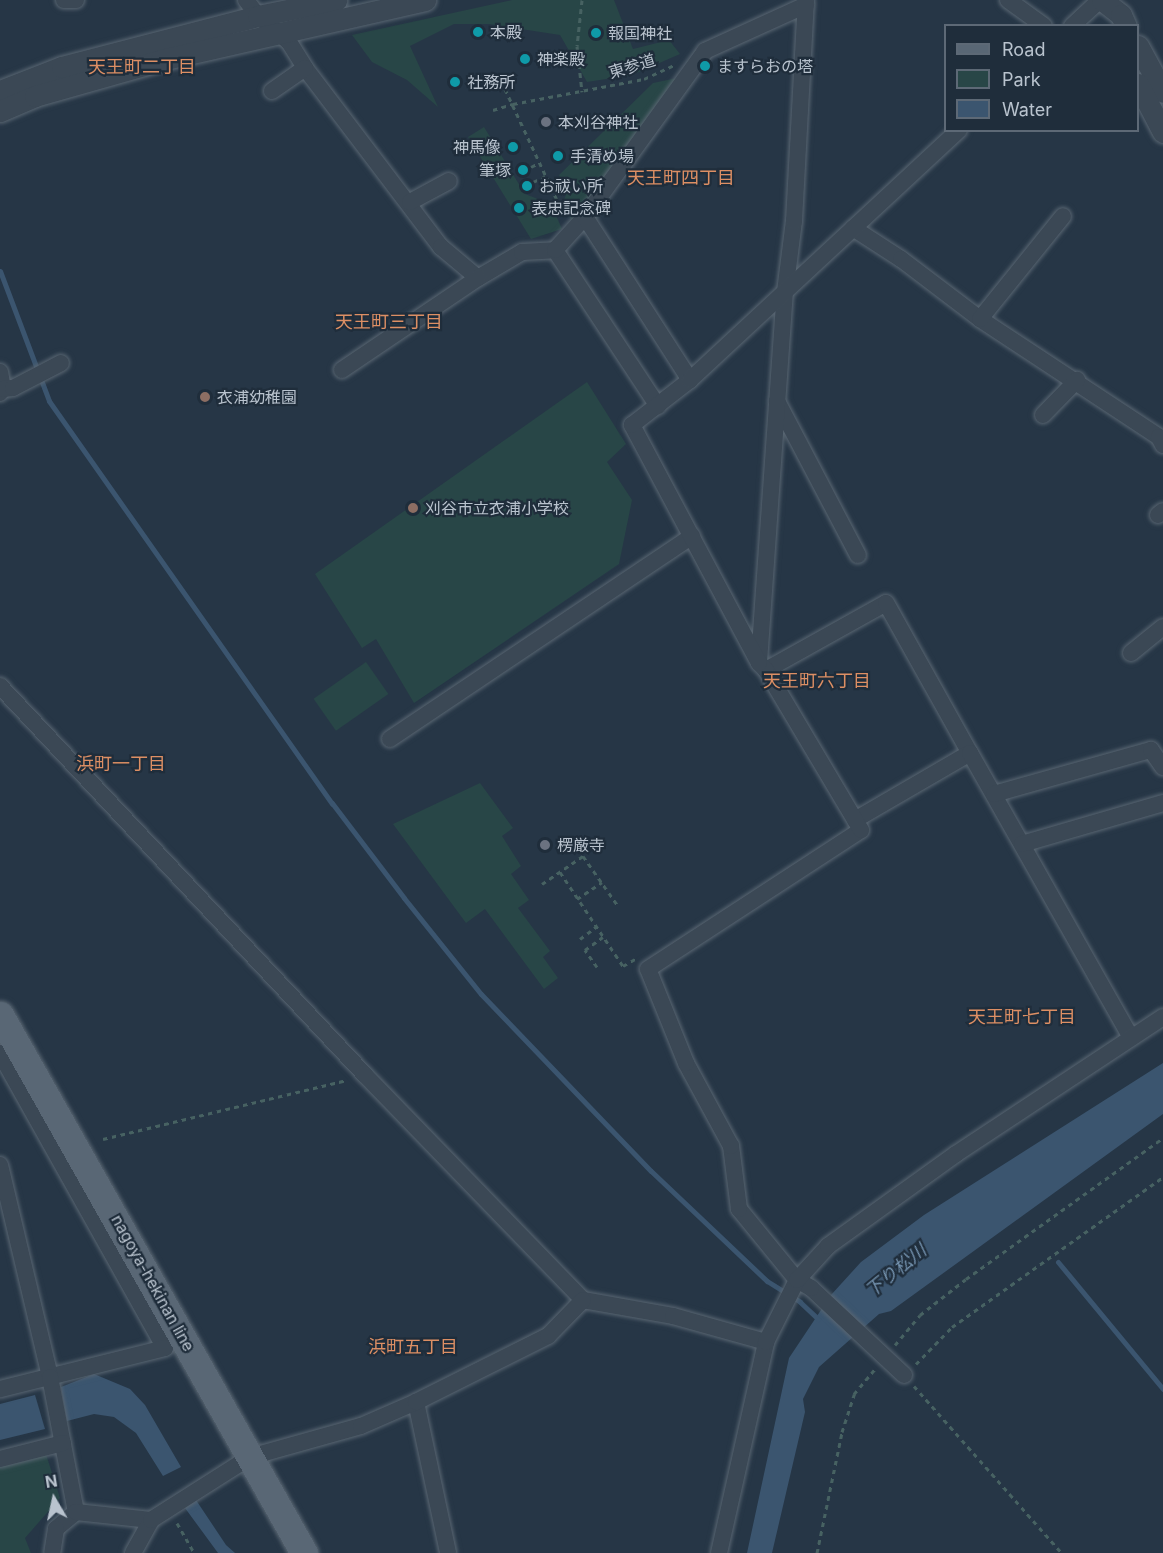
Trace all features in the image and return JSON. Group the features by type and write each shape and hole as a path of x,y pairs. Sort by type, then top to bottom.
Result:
{"main road":[{"name":"nagoya-hekinan line","path":"0,1015 304,1553"}],"street":[{"path":"64,0 76,0"},
{"path":"0,91 62,67 252,8 336,0"},
{"path":"0,111 35,96 161,60 425,0"},
{"path":"1008,0 1041,24"},
{"path":"1074,24 1101,0"},
{"path":"1101,0 1102,13 1107,24"},
{"path":"1101,0 1121,15 1125,24"},
{"path":"342,370 477,278 522,252 555,250 585,217 705,51 806,3 794,221 785,292 777,401 762,666"},
{"path":"252,8 289,42 305,68 410,202 441,247 477,278"},
{"path":"1139,50 1163,92"},
{"path":"272,91 305,68"},
{"path":"1139,88 1163,132"},
{"path":"904,1375 886,1356 801,1285 739,1209 731,1146 686,1063 648,969 861,830 762,666 632,425 690,380 957,132"},
{"path":"410,202 449,180"},
{"path":"980,319 1063,216"},
{"path":"585,217 690,380"},
{"path":"853,228 901,259 980,319 1077,380 1162,438"},
{"path":"555,250 658,406"},
{"path":"1,385 13,388 55,366"},
{"path":"1043,415 1077,380"},
{"path":"777,401 858,555"},
{"path":"390,739 692,536"},
{"path":"762,666 886,603 1131,1038"},
{"path":"1131,653 1163,627"},
{"path":"0,686 365,1075 584,1300 673,1316 766,1342"},
{"path":"994,794 1151,750 1163,767"},
{"path":"855,820 970,753"},
{"path":"1022,844 1163,803"},
{"path":"719,1553 766,1342 786,1304 828,1246 956,1154 1163,1017"},
{"path":"0,1053 165,1348 0,1389"},
{"path":"0,1166 50,1377 76,1512"},
{"path":"133,1553 151,1520 250,1457 361,1426 416,1402 548,1336 584,1300"},
{"path":"416,1402 448,1553"},
{"path":"0,1459 63,1443"},
{"path":"52,1553 56,1529 76,1512 151,1520"}],"path":[{"path":"582,0 578,46 582,92"},
{"name":"東参道","path":"493,110 513,104 644,79 705,51"},
{"path":"506,89 513,104"},
{"path":"531,167 539,163"},
{"path":"533,182 546,176"},
{"path":"542,884 584,855 618,906"},
{"path":"560,872 622,966 641,956"},
{"path":"577,899 602,882"},
{"path":"580,939 596,927"},
{"path":"597,967 585,950 603,937"},
{"path":"103,1138 365,1075"},
{"path":"817,1553 842,1432 854,1394 920,1315 1163,1138"},
{"path":"1062,1553 904,1375 952,1327 1163,1177"},
{"path":"169,1508 194,1553"}],"green space":[{"path":"512,0 614,0 633,49 669,40 680,54 632,75 587,82 560,35 489,24 454,24 410,46 438,107 407,80 372,62 352,35"},
{"path":"677,78 572,222 563,202 567,192 559,175 653,83"},
{"path":"484,127 525,194 551,204 562,229 531,239 468,137"},
{"path":"587,382 626,444 607,462 632,500 619,564 414,703 376,639 362,648 315,574"},
{"path":"366,662 388,694 336,731 314,699"},
{"path":"480,783 513,828 502,836 521,866 511,874 529,900 518,908 550,951 543,957 558,978 544,989 485,909 466,923 393,824"},
{"path":"44,1448 60,1498 25,1538 31,1553 0,1553 0,1459"}],"water":[{"name":"下り松川","path":"1163,1063 1163,1114 891,1311 879,1314 819,1367 803,1399 805,1412 772,1553 747,1553 789,1358 831,1295 861,1262 924,1215"},
{"path":"94,1374 130,1389 145,1405 181,1467 163,1476 136,1433 114,1417 94,1414 67,1421 61,1387"},
{"path":"35,1395 45,1429 0,1440 0,1404"},
{"path":"196,1500 226,1545 235,1553 218,1553 185,1508"}],"waterway":[{"path":"0,271 49,401 332,803 404,898 481,994 651,1171 767,1281 800,1302 818,1319"},
{"path":"1058,1262 1163,1389"}],"place":[{"name":"本殿","path":"478,32"},
{"name":"報国神社","path":"596,33"},
{"name":"神楽殿","path":"525,59"},
{"name":"ますらおの塔","path":"705,66"},
{"name":"社務所","path":"455,82"},
{"name":"本刈谷神社","path":"546,122"},
{"name":"神馬像","path":"513,147"},
{"name":"手清め場","path":"558,156"},
{"name":"筆塚","path":"523,170"},
{"name":"お祓い所","path":"527,186"},
{"name":"表忠記念碑","path":"519,208"},
{"name":"衣浦幼稚園","path":"205,397"},
{"name":"刈谷市立衣浦小学校","path":"413,508"},
{"name":"楞厳寺","path":"545,845"}],"district":[{"name":"天王町二丁目","path":"142,67"},
{"name":"天王町四丁目","path":"681,178"},
{"name":"天王町三丁目","path":"389,322"},
{"name":"天王町六丁目","path":"817,681"},
{"name":"浜町一丁目","path":"121,764"},
{"name":"天王町七丁目","path":"1022,1017"},
{"name":"浜町五丁目","path":"413,1347"}]}
